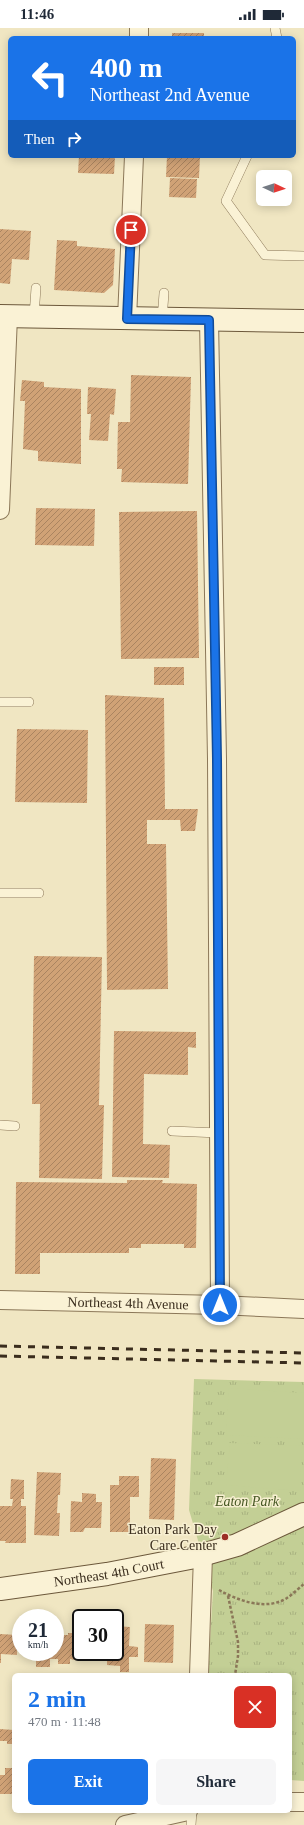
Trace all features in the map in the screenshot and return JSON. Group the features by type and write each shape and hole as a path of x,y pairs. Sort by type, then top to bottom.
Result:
{"street":[{"path":"127,319 134,158"},
{"path":"0,510 4,316 304,322"},
{"path":"209,320 217,759 220,1305"},
{"name":"Northeast 4th Avenue","path":"0,1300 220,1305 304,1310"},
{"name":"Northeast 4th Court","path":"0,1589 114,1573 203,1555 237,1544 304,1514"},
{"path":"199,1673 203,1555"},
{"path":"292,1802 304,1802"},
{"path":"125,1825 179,1813"}],"lane":[{"path":"246,158 226,201 265,255 304,256"},
{"path":"34,316 36,288"},
{"path":"162,320 164,293"},
{"path":"0,702 29,702"},
{"path":"0,892 39,893"},
{"path":"0,1125 15,1126"},
{"path":"172,1131 219,1132"},
{"path":"191,1825 192,1813"}],"path":[{"path":"219,1590 250,1603 273,1602 287,1598 304,1584"},
{"path":"228,1595 238,1642 238,1656 235,1673"}],"green space":[{"name":"Eaton Park","path":"194,1379 304,1382 304,1781 292,1780 292,1673 208,1673 213,1591 189,1510"},
{"path":"229,1388 304,1393 304,1439 226,1435"},
{"path":"230,1443 302,1446 300,1491 226,1485"}],"building":[{"path":"172,33 204,33 204,36 172,36"},
{"path":"79,158 115,158 114,174 78,173"},
{"path":"167,158 200,158 199,178 166,177"},
{"path":"170,178 197,179 196,198 169,197"},
{"path":"0,229 31,231 29,260 12,259 10,284 0,283"},
{"path":"57,240 77,241 77,246 115,249 113,285 104,293 54,290"},
{"path":"131,375 191,377 188,484 121,482 122,469 117,469 118,422 130,422"},
{"path":"22,380 44,382 44,387 81,389 81,464 38,461 38,451 23,449 25,401 20,401"},
{"path":"88,387 116,389 114,415 110,414 108,441 89,440 91,414 87,414"},
{"path":"36,508 95,509 94,546 35,545"},
{"path":"197,511 199,658 121,659 119,512"},
{"path":"154,667 184,667 184,685 154,685"},
{"path":"105,695 164,698 165,809 198,809 195,831 181,831 180,820 147,820 147,844 166,844 168,989 107,990"},
{"path":"17,729 88,730 87,803 15,802"},
{"path":"34,956 102,957 99,1105 104,1105 102,1179 39,1178 40,1104 32,1104"},
{"path":"114,1031 196,1032 196,1048 188,1047 188,1075 144,1074 143,1144 170,1145 169,1178 112,1177"},
{"path":"127,1180 163,1180 162,1183 197,1184 196,1248 184,1248 184,1244 141,1244 141,1248 129,1248 129,1253 40,1253 40,1274 15,1274 16,1182 127,1183"},
{"path":"151,1458 176,1459 174,1520 149,1519"},
{"path":"37,1472 61,1473 57,1513 60,1513 59,1536 34,1535"},
{"path":"119,1476 139,1476 139,1497 130,1497 130,1532 110,1532 110,1485 119,1485"},
{"path":"11,1479 24,1480 24,1499 21,1499 21,1506 26,1506 26,1543 5,1543 6,1541 0,1541 0,1506 12,1506 13,1499 10,1499"},
{"path":"82,1493 96,1494 96,1502 102,1502 101,1528 85,1528 83,1532 70,1532 71,1501 82,1502"},
{"path":"145,1624 174,1625 173,1663 144,1662"},
{"path":"124,1627 130,1627 129,1646 138,1647 138,1657 129,1657 129,1672 120,1672 120,1666 107,1665 107,1661 124,1661"},
{"path":"68,1633 72,1633 72,1659 70,1659 70,1664 58,1664 58,1661 64,1661 64,1635 68,1635"},
{"path":"0,1634 12,1635 12,1655 1,1654 0,1663"},
{"path":"36,1661 50,1661 50,1667 36,1667"},
{"path":"0,1729 12,1730 12,1744 7,1744 7,1741 0,1741"},
{"path":"5,1768 12,1768 12,1794 0,1794 0,1775 5,1775"}],"railway":[{"path":"0,1346 304,1353"},
{"path":"0,1356 304,1363"}],"place":[{"name":"Eaton Park Day Care Center","path":"225,1537"}],"route":[{"path":"131,230 127,319 209,320 217,759 220,1305"}]}
